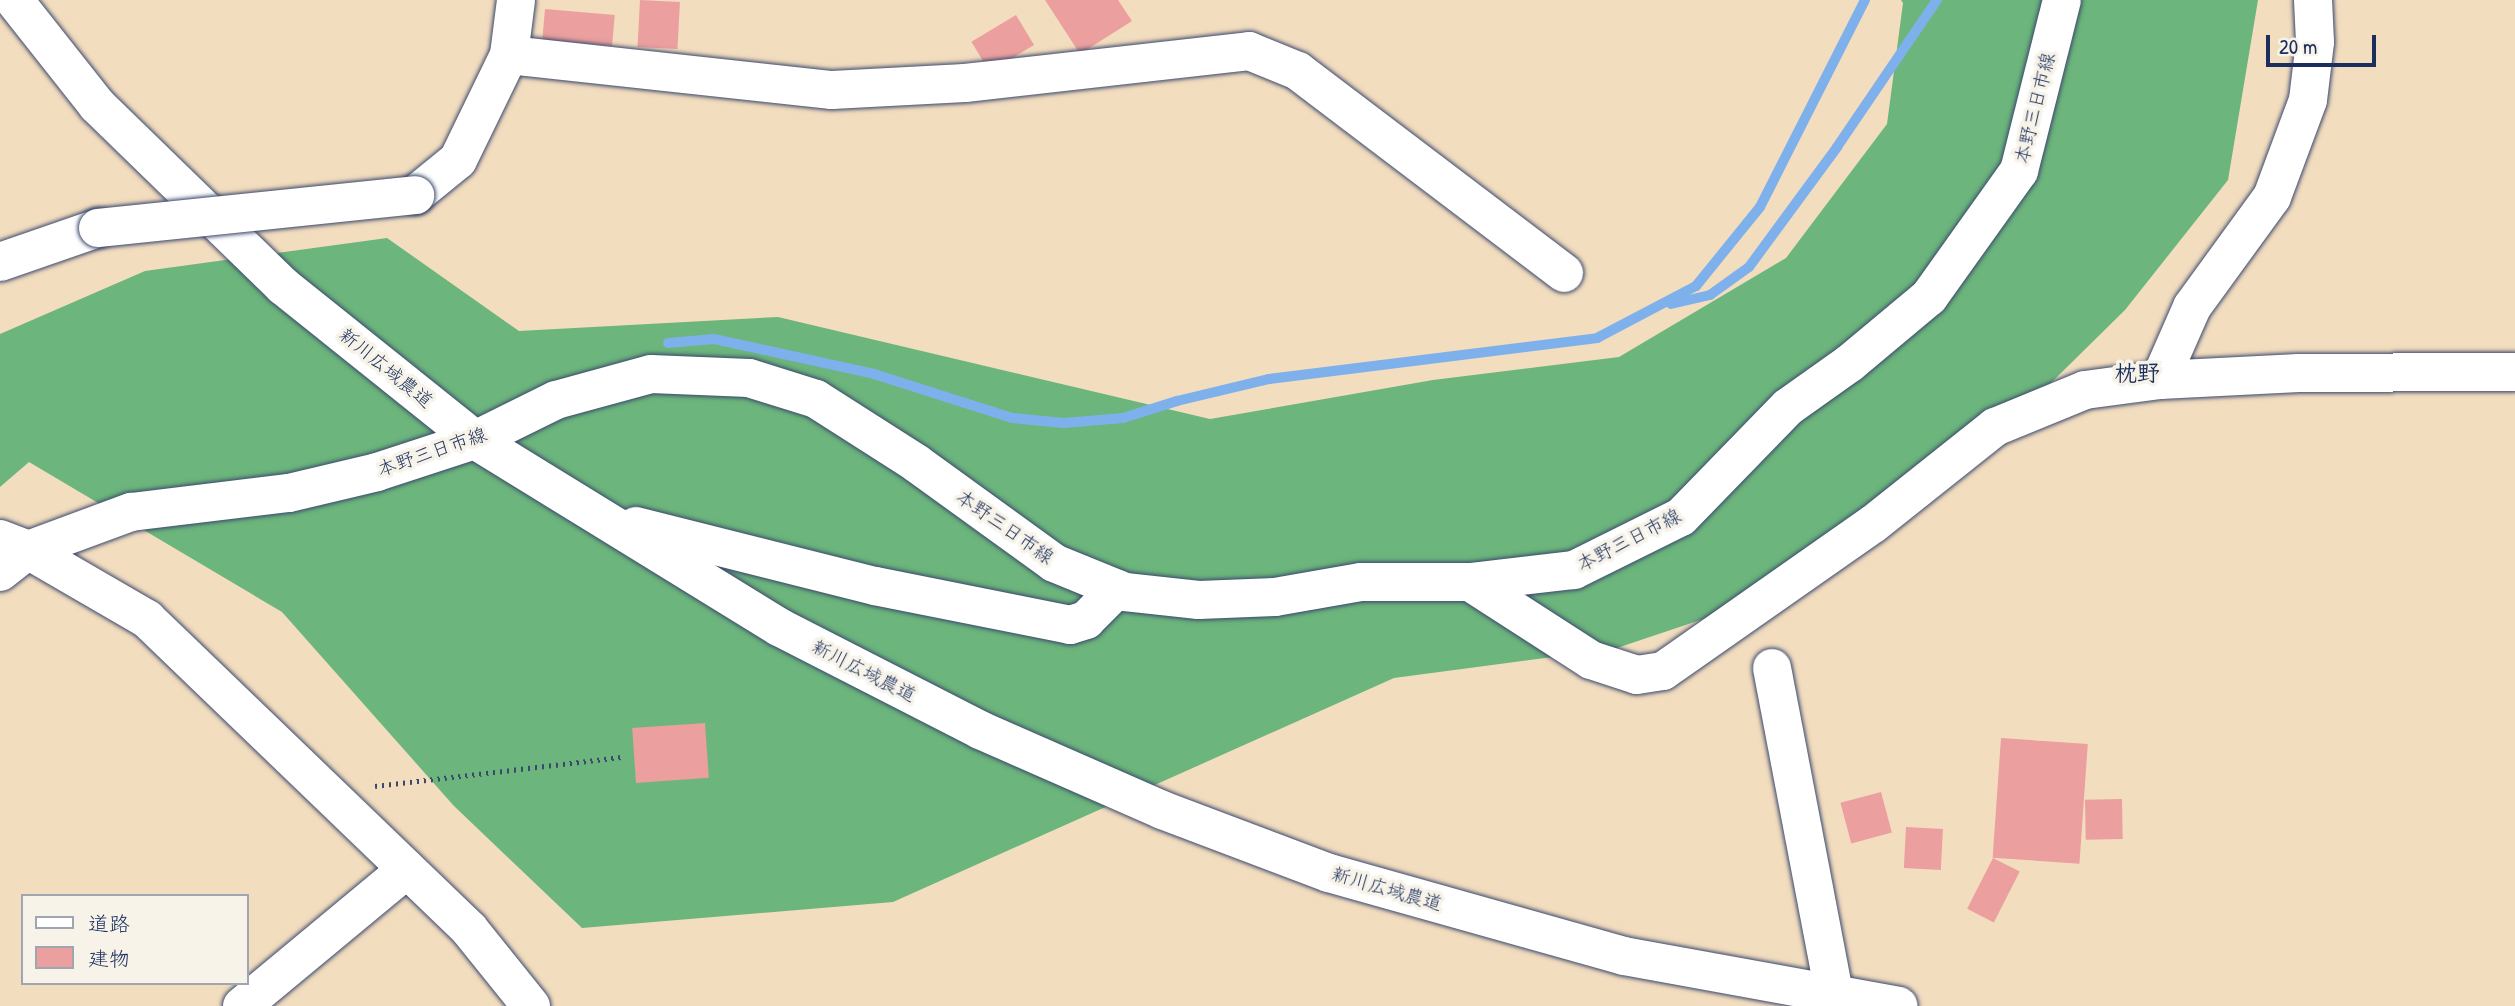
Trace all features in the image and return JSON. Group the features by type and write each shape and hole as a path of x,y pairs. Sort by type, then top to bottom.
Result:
{"street":[{"name":"新川広域農道","path":"14,0 97,105 283,286 475,440 779,627 980,730 1162,810 1328,873 1623,956 1898,1006"},
{"path":"0,262 97,228 415,195 458,160 509,55 516,0"},
{"name":"本野三日市線","path":"9,554 131,512 289,493 377,472 475,440 556,400 651,374 749,378 816,398 916,463 1054,563 1117,589 1199,600 1275,597 1361,582 1469,582 1574,570 1681,517 1788,407 1850,363 1929,298 2019,172 2062,0"},
{"path":"2160,380 2192,307 2272,197 2308,100 2315,42 2313,0"},
{"path":"509,55 832,90 965,83 1249,51 1298,71 1564,273"},
{"path":"1469,582 1591,660 1637,675 1663,671 1873,524 1995,427 2085,390 2160,380 2299,373 2515,372"},
{"path":"600,517 875,586 1070,625 1086,620 1117,589"},
{"path":"9,554 147,619 469,929 531,1006"},
{"path":"1772,668 1834,994"},
{"path":"242,1006 407,869"}],"path":[{"path":"326,792 621,757"}],"green space":[{"path":"1901,0 2258,0 2228,180 2125,310 1998,435 1760,600 1614,649 1394,678 893,902 582,928 454,806 282,612 29,462 0,487 0,334 145,271 387,238 519,331 778,317 1210,419 1433,380 1619,357 1786,258 1887,124 1903,3"}],"building":[{"path":"640,0 680,2 677,49 638,47"},
{"path":"1045,0 1118,0 1132,21 1080,54"},
{"path":"545,9 615,15 612,46 542,40"},
{"path":"1016,15 1034,45 989,72 971,42"},
{"path":"705,723 709,778 636,783 632,728"},
{"path":"2001,738 2088,744 2079,864 1993,858"},
{"path":"1881,792 1892,833 1851,843 1840,803"},
{"path":"2122,799 2123,839 2086,840 2085,800"},
{"path":"1906,827 1943,829 1941,870 1904,868"},
{"path":"1993,858 2020,872 1994,922 1967,909"}],"waterway":[{"path":"668,343 714,339 874,374 1012,418 1064,423 1123,418 1177,401 1269,379 1597,338 1696,286 1760,207 1865,0"},
{"path":"1671,304 1710,295 1749,267 1837,147 1937,0"}],"district":[{"name":"枕野","path":"2137,373"}]}
